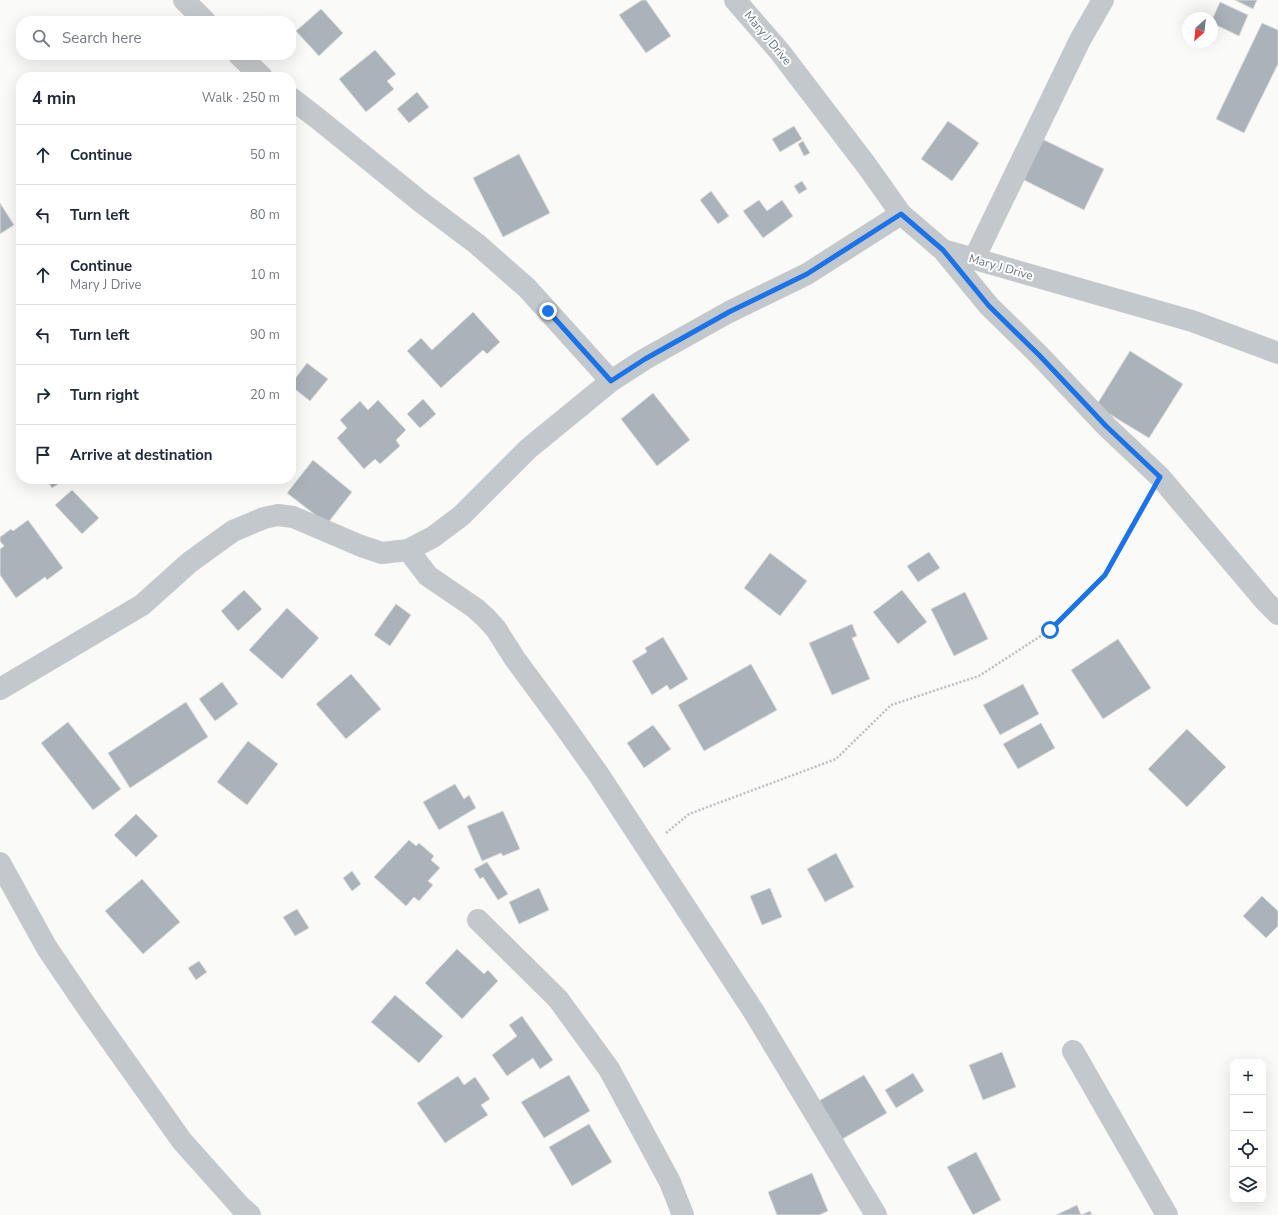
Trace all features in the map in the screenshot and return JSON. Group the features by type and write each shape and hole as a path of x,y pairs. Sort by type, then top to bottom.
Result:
{"street":[{"path":"184,0 200,16"},
{"name":"Mary J Drive","path":"735,0 780,52 867,166 901,214 943,250 1192,321 1278,353"},
{"path":"974,259 1080,40 1103,0"},
{"path":"244,60 257,72"},
{"path":"296,102 421,202 477,244 527,288 611,381"},
{"path":"0,689 142,605 196,558 233,532 264,518 278,515 293,517 361,546 382,553 408,550 433,537 461,516 528,449 611,381 645,359 729,312 807,274 901,214"},
{"path":"943,250 989,306 1039,355 1106,426 1160,477 1265,601 1278,614"},
{"path":"408,550 428,576 475,608 496,629 515,659 599,776 754,1012 876,1215"},
{"path":"0,863 47,948 182,1141 240,1206 250,1215"},
{"path":"478,920 558,999 609,1069 670,1182 683,1215"},
{"path":"1073,1051 1167,1215"}],"path":[{"path":"646,849 689,814 836,759 891,705 979,676 1050,630 1105,575 1160,477"}],"building":[{"path":"642,0 646,0 671,36 646,53 619,15"},
{"path":"1235,0 1257,0 1253,9"},
{"path":"1220,2 1248,15 1239,36 1218,26 1218,12 1216,12"},
{"path":"321,9 343,33 319,56 296,31"},
{"path":"1262,23 1278,30 1278,64 1244,133 1216,119"},
{"path":"375,50 396,74 387,81 394,89 366,112 339,79"},
{"path":"417,92 429,107 409,123 397,109"},
{"path":"948,121 979,143 952,181 921,159"},
{"path":"794,126 802,139 780,152 772,139"},
{"path":"1038,137 1104,169 1084,210 1018,177"},
{"path":"803,141 810,153 804,156 798,144"},
{"path":"519,154 550,213 503,237 473,178"},
{"path":"802,181 807,189 799,194 794,186"},
{"path":"711,191 729,216 718,224 700,200"},
{"path":"759,200 767,211 782,200 793,216 763,238 743,211"},
{"path":"0,203 14,225 0,234"},
{"path":"473,312 500,342 487,354 483,350 441,388 407,351 421,338 432,350"},
{"path":"1130,351 1183,384 1149,438 1096,406"},
{"path":"307,363 328,379 310,401 296,390 296,377"},
{"path":"653,393 690,440 657,466 621,419"},
{"path":"423,399 436,414 420,428 407,414"},
{"path":"378,400 406,430 396,440 400,446 380,464 375,459 364,469 337,438 347,428 340,420 360,401 368,410"},
{"path":"313,460 352,492 327,524 287,493 294,484 296,484 296,482"},
{"path":"49,484 58,484 52,488"},
{"path":"72,490 99,518 82,534 55,505"},
{"path":"28,520 63,568 47,580 45,577 16,598 0,575 0,549 4,546 0,541 0,537 11,529 13,531"},
{"path":"929,552 940,568 918,582 907,566"},
{"path":"770,553 807,581 780,616 744,588"},
{"path":"244,590 262,609 238,631 221,611"},
{"path":"902,590 927,622 898,644 873,612"},
{"path":"965,592 988,639 954,656 931,609"},
{"path":"396,604 411,615 390,646 374,635"},
{"path":"287,608 319,638 282,679 249,650"},
{"path":"852,624 857,636 852,638 870,679 832,695 809,643"},
{"path":"663,637 688,679 670,690 667,685 652,695 632,661 647,652 645,648"},
{"path":"1118,639 1151,688 1103,719 1071,670"},
{"path":"751,664 777,710 704,751 678,705"},
{"path":"351,674 381,709 346,739 316,704"},
{"path":"222,682 238,704 215,721 199,699"},
{"path":"1023,684 1039,714 1000,735 983,705"},
{"path":"186,702 208,737 130,788 108,753"},
{"path":"68,722 121,789 93,810 41,743"},
{"path":"1041,723 1055,748 1018,769 1003,744"},
{"path":"653,725 671,749 644,768 627,743"},
{"path":"1187,729 1226,767 1187,807 1148,769"},
{"path":"248,741 278,764 247,805 217,782"},
{"path":"455,784 464,799 469,795 476,808 439,830 423,802"},
{"path":"503,811 520,849 503,856 501,853 482,861 467,826"},
{"path":"136,814 158,836 136,857 114,835"},
{"path":"409,840 416,846 419,843 434,856 431,860 440,868 428,881 433,885 419,901 414,897 406,906 374,877"},
{"path":"836,853 854,887 825,902 807,869"},
{"path":"487,862 508,894 498,900 483,877 480,879 474,869"},
{"path":"352,871 361,884 352,891 343,878"},
{"path":"142,879 180,922 143,954 105,911"},
{"path":"539,888 549,910 519,924 509,902"},
{"path":"770,888 782,917 762,925 750,896"},
{"path":"1262,896 1278,911 1278,926 1266,938 1243,916"},
{"path":"297,909 309,928 295,936 283,917"},
{"path":"457,949 484,974 488,970 498,981 462,1019 425,983"},
{"path":"199,961 207,972 196,980 188,968"},
{"path":"395,995 443,1036 419,1063 371,1022"},
{"path":"522,1016 553,1060 540,1069 533,1058 507,1076 492,1055 517,1036 509,1025"},
{"path":"1002,1052 1016,1087 983,1100 969,1065"},
{"path":"913,1073 924,1091 896,1108 885,1090"},
{"path":"569,1075 590,1111 544,1138 521,1102"},
{"path":"864,1075 887,1113 839,1141 817,1102"},
{"path":"458,1076 464,1085 475,1077 490,1099 481,1105 488,1115 445,1143 417,1103"},
{"path":"589,1124 612,1162 572,1186 549,1147"},
{"path":"976,1152 1001,1200 973,1215 947,1167"},
{"path":"812,1173 828,1211 819,1215 777,1215 768,1192"},
{"path":"1077,1205 1081,1215 1056,1215"},
{"path":"1090,1211 1092,1215 1081,1215"}],"route":[{"path":"548,311 611,381 645,359 729,312 807,274 901,214 943,250 989,306 1039,355 1106,426 1160,477 1105,575 1050,630"}]}
